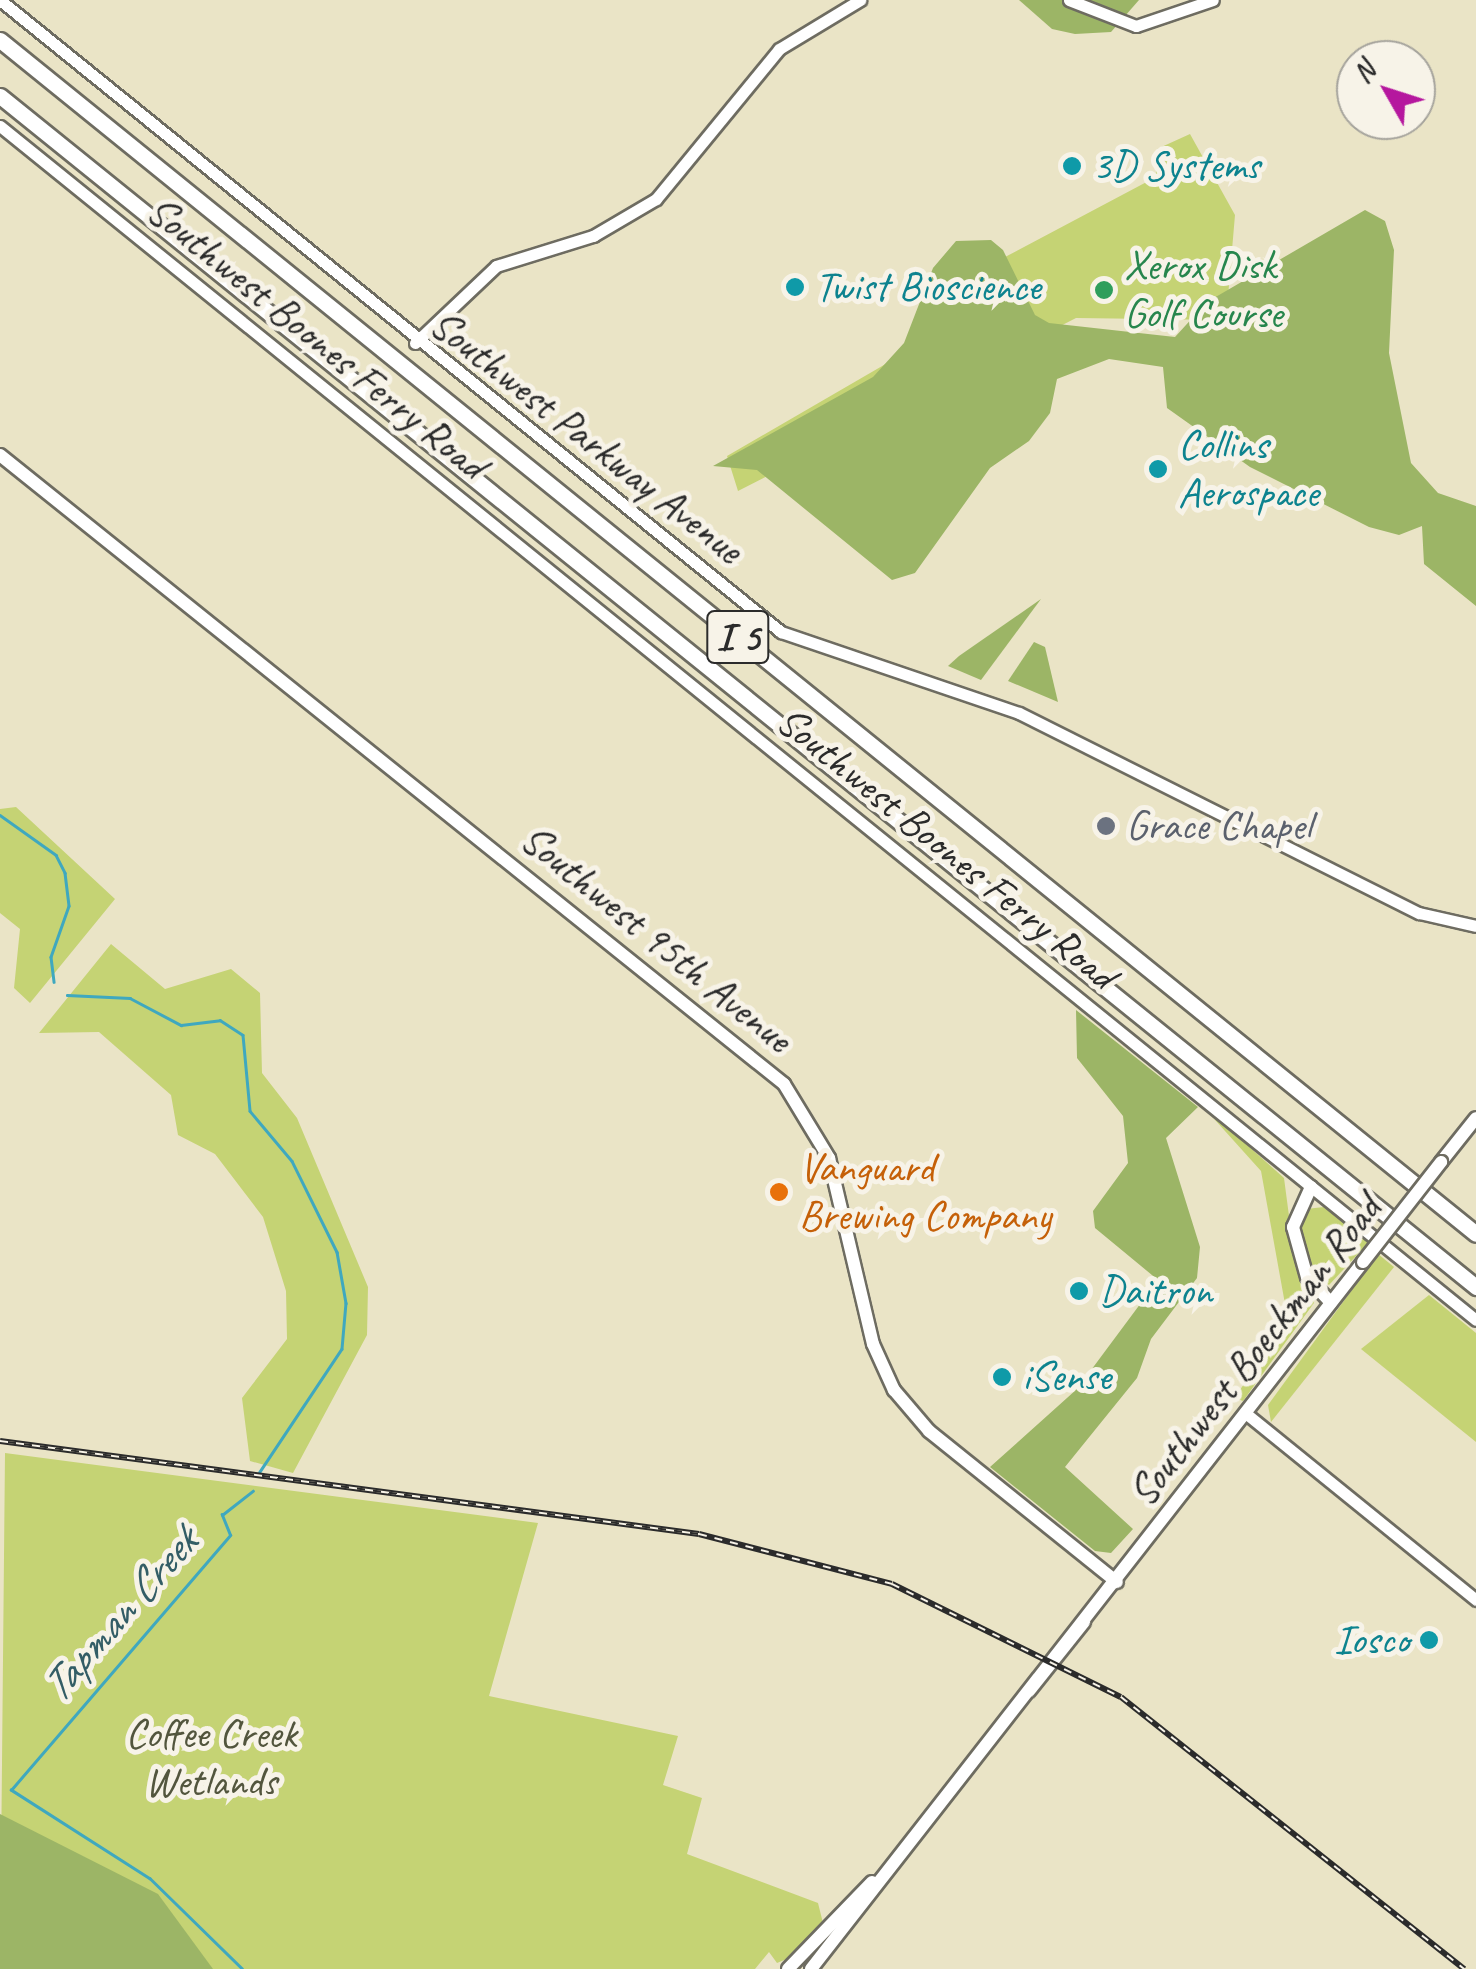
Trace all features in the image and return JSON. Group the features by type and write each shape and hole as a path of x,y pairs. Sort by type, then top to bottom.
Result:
{"highway":[{"name":"I 5","path":"0,40 1476,1234"},
{"name":"I 5","path":"0,96 1476,1287"}],"main road":[{"name":"Southwest 95th Avenue","path":"0,455 784,1084 829,1158 873,1344 894,1390 929,1431 1116,1582"},
{"name":"Southwest Boeckman Road","path":"811,1969 874,1881 1249,1416 1330,1304 1476,1118"},
{"path":"1311,1186 1294,1235 1307,1277 1330,1304"},
{"name":"Southwest Boeckman Road","path":"788,1969 874,1881"}],"street":[{"name":"Southwest Parkway Avenue","path":"0,0 415,342 796,641 1020,713 1419,912 1476,926"},
{"path":"415,342 496,266 593,236 656,199 779,48 860,0"},
{"path":"1069,0 1136,26 1214,0"},
{"name":"Southwest Boones Ferry Road","path":"0,126 1476,1320"},
{"path":"1249,1416 1476,1600"}],"green space":[{"path":"1019,0 1139,0 1111,32 1075,34 1052,29"},
{"name":"Xerox Disk Golf Course","path":"1190,134 1235,215 1226,320 1076,318 738,491 727,456 970,315 990,265 1156,177 1157,149"},
{"path":"1365,210 1385,221 1394,250 1389,353 1411,463 1438,493 1476,506 1476,606 1424,564 1422,526 1399,535 1369,527 1250,467 1167,408 1163,367 1109,359 1057,379 1050,413 1029,441 990,468 915,573 892,580 757,470 713,466 873,377 904,343 933,268 956,241 991,240 1003,250 1035,315 1049,323 1175,337 1207,302"},
{"path":"1041,599 981,680 948,666 959,656"},
{"path":"1034,642 1045,647 1058,702 1008,681"},
{"path":"16,807 115,899 30,1003 14,988 20,929 0,913 0,809"},
{"path":"111,944 165,989 231,969 260,993 262,1073 297,1118 368,1287 367,1335 293,1473 250,1461 242,1398 287,1339 286,1291 263,1217 215,1154 178,1135 171,1095 99,1032 39,1033"},
{"path":"1076,1010 1198,1107 1166,1138 1200,1247 1197,1278 1151,1339 1137,1378 1065,1467 1133,1529 1111,1553 1095,1551 990,1467 1077,1389 1158,1280 1095,1228 1093,1211 1128,1163 1123,1116 1077,1058"},
{"path":"1198,1101 1284,1178 1296,1269 1314,1303 1243,1401 1235,1398 1287,1315 1261,1171"},
{"path":"1324,1207 1370,1241 1329,1285 1311,1272 1299,1225 1306,1209"},
{"path":"1378,1254 1394,1267 1271,1422 1268,1405"},
{"path":"1429,1295 1476,1333 1476,1442 1361,1349"},
{"name":"Coffee Creek Wetlands","path":"5,1453 538,1523 489,1696 678,1736 663,1785 702,1798 687,1854 818,1903 823,1923 789,1958 777,1963 769,1952 755,1969 0,1969"},
{"path":"0,1814 158,1894 213,1969 0,1969"}],"waterway":[{"name":"Tapman Creek","path":"0,815 56,855 65,873 69,906 51,957 54,982"},
{"name":"Tapman Creek","path":"67,995 130,998 181,1025 220,1020 243,1035 250,1111 292,1161 337,1252 346,1303 342,1349 260,1472"},
{"name":"Tapman Creek","path":"242,1969 150,1879 11,1790 230,1535 222,1515 253,1491"}],"railway":[{"path":"0,1441 699,1534 892,1584 1121,1697 1464,1969"}],"place":[{"name":"3D Systems","path":"1072,166"},
{"name":"Twist Bioscience","path":"795,287"},
{"name":"Xerox Disk Golf Course","path":"1104,290"},
{"name":"Collins Aerospace","path":"1158,469"},
{"name":"Grace Chapel","path":"1106,826"},
{"name":"Vanguard Brewing Company","path":"779,1192"},
{"name":"Daitron","path":"1079,1291"},
{"name":"iSense","path":"1002,1377"},
{"name":"Iosco","path":"1429,1640"}]}
